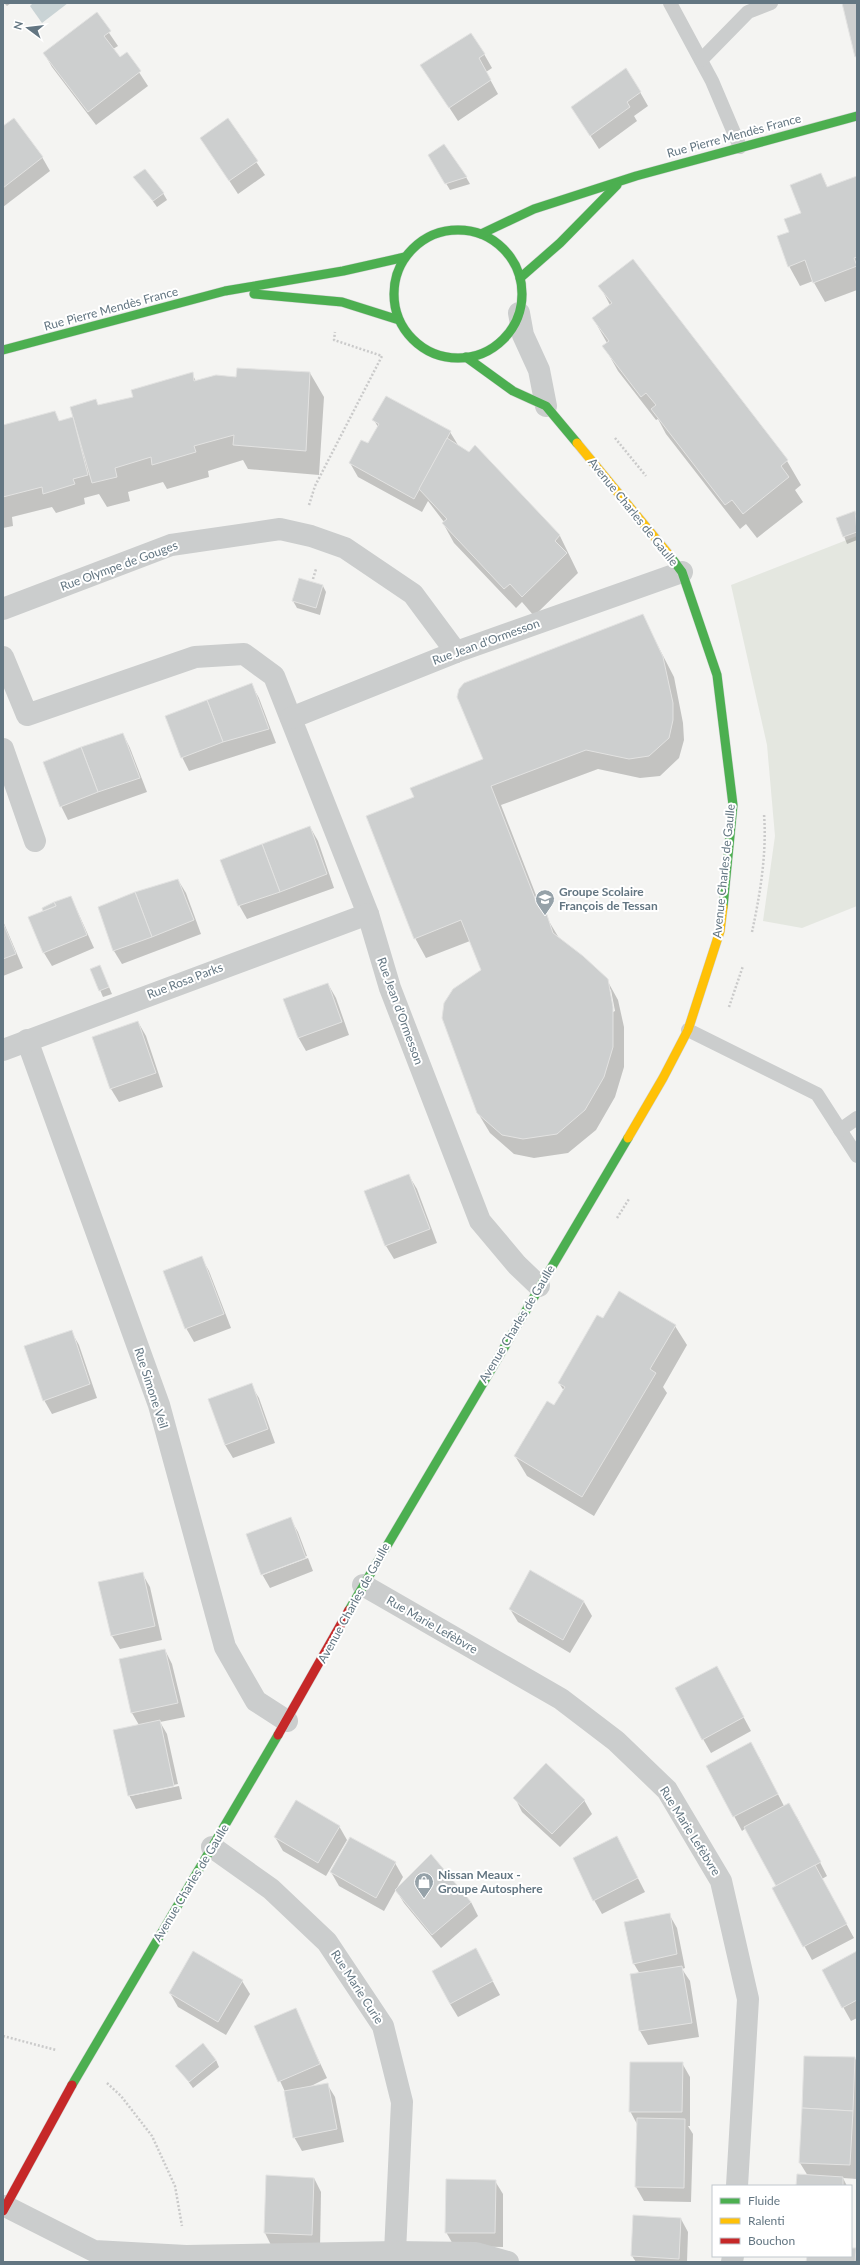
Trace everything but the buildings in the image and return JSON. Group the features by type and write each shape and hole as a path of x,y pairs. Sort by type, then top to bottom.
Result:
{"street":[{"name":"Rue Pierre Mendès France","path":"481,234 534,209 619,183 636,176 857,116"},
{"name":"Rue Pierre Mendès France","path":"520,278 560,243 619,183"},
{"path":"460,230 481,234 499,244 512,259 520,278 522,295 519,313 511,330 498,343 483,352 466,357 450,357 434,354 419,345 408,334 399,320 394,304 394,287 398,271 405,257 420,242 439,232 460,230"},
{"name":"Rue Pierre Mendès France","path":"3,350 225,291 343,271 405,257"},
{"name":"Rue Pierre Mendès France","path":"225,291 342,302 399,320"},
{"name":"Avenue Charles de Gaulle","path":"519,313 523,335 539,370 546,406"},
{"name":"Avenue Charles de Gaulle","path":"4,2208 84,2063 287,1722 363,1585 663,1078 688,1030 720,931 733,805 717,675 682,572 649,529 546,406 512,391 466,357"},
{"name":"Rue Olympe de Gouges","path":"3,609 171,545 280,529 311,536 345,548 413,594 456,652"},
{"name":"Rue Jean d'Ormesson","path":"291,718 456,652 682,572"},
{"name":"Rue Jean d'Ormesson","path":"3,657 27,715 195,657 244,654 274,676 368,914 390,988 480,1221 517,1265 539,1286"},
{"path":"3,749 35,841"},
{"name":"Rue Rosa Parks","path":"3,1050 368,914"},
{"name":"Rue Simone Veil","path":"27,1040 159,1405 225,1647 256,1701 287,1722"},
{"name":"Rue Marie Lefèbvre","path":"363,1585 561,1699 616,1741 667,1790 721,1880 748,1999 737,2185"},
{"name":"Rue Marie Curie","path":"212,1848 270,1890 327,1942 383,2026 402,2102 395,2252"},
{"path":"4,2208 94,2251 186,2256 395,2252 476,2253 508,2262"}],"lane":[{"path":"670,3 701,60 740,147"},
{"path":"701,60 748,12 771,3"},
{"path":"688,1030 816,1094 857,1156"},
{"path":"840,1130 857,1118"}],"path":[{"path":"313,579 319,555 311,536 306,517 315,486 382,356 334,340 342,302"},
{"path":"614,437 647,477"},
{"path":"750,939 758,906 763,859 764,811"},
{"path":"716,1043 745,958"},
{"path":"616,1219 632,1193"},
{"path":"3,2036 50,2047 84,2063"},
{"path":"109,2077 105,2081 121,2096 152,2136 175,2186 186,2256"}],"shaded area":[{"path":"33,3 68,3 42,23 30,6"},
{"path":"857,536 857,906 802,928 763,921 775,836 767,745 731,585"}],"traffic: fast":[{"path":"481,234 534,209 636,176 857,116"},
{"path":"520,278 560,243 617,185"},
{"path":"458,230 470,231 482,235 503,249 517,270 521,282 522,294 521,306 517,318 503,339 482,353 470,357 458,358 446,357 434,353 413,339 399,318 395,306 394,294 395,282 399,270 413,249 434,235 446,231 458,230"},
{"path":"3,350 225,291 343,271 405,257"},
{"path":"254,294 342,302 399,320"},
{"path":"466,357 513,391 546,406 577,443"},
{"path":"670,556 682,572 717,675 733,805 723,907"},
{"path":"349,1610 628,1138"},
{"path":"72,2085 278,1735"}],"traffic: slow":[{"path":"577,443 670,556"},
{"path":"628,1138 663,1078 688,1030 720,931 723,907"}],"traffic: jam":[{"path":"278,1735 349,1610"},
{"path":"3,2211 72,2085"}],"place":[{"name":"Groupe Scolaire François de Tessan","path":"545,916"},
{"name":"Nissan Meaux - Groupe Autosphere","path":"424,1899"}]}
